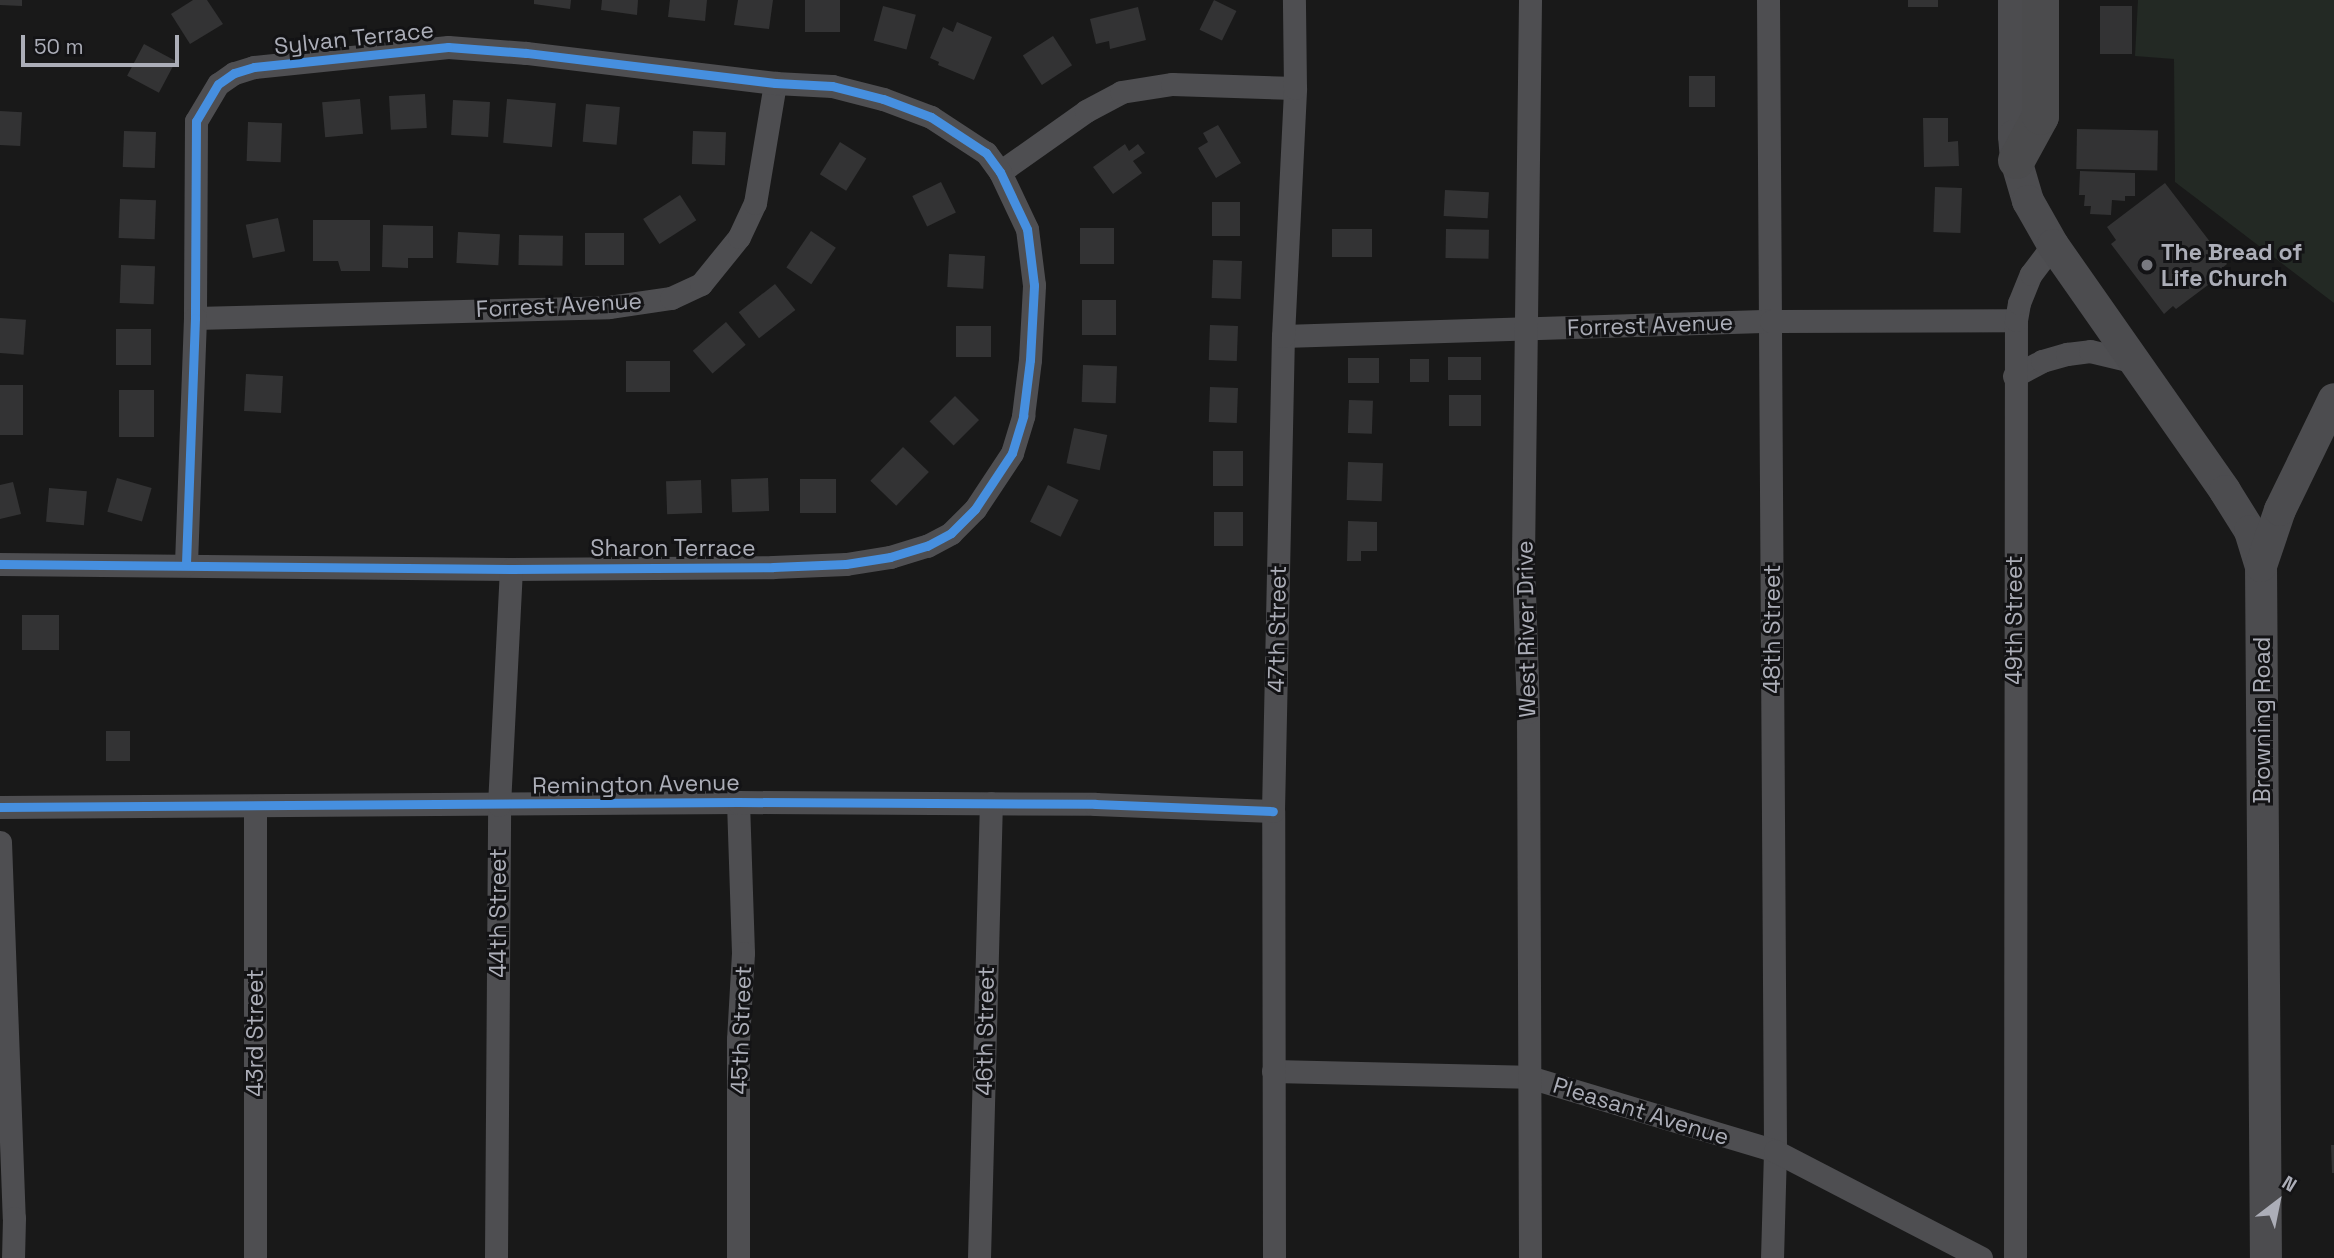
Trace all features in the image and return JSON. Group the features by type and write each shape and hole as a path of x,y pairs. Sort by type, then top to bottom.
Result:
{"main road":[{"path":"2014,0 2016,160 2028,201 2053,245"},
{"path":"2016,160 2040,116 2040,0"},
{"name":"Browning Road","path":"2053,245 2131,361 2225,491 2250,531 2261,566 2266,1258"},
{"path":"2261,566 2280,510 2334,399"}],"street":[{"name":"47th Street","path":"1274,1258 1273,811 1283,336 1295,88 1294,0"},
{"name":"West River Drive","path":"1530,0 1524,558 1528,712 1530,1258"},
{"name":"48th Street","path":"1768,0 1776,1151 1772,1258"},
{"name":"Sylvan Terrace","path":"187,565 195,318 196,121 218,84 234,73 254,67 448,47 526,53 775,83 832,86 883,99 931,117 986,153 1000,173"},
{"name":"Forrest Avenue","path":"195,318 609,307 671,298 701,284 740,237 755,203 775,83"},
{"path":"1000,173 1086,111 1121,92 1172,84 1295,88"},
{"name":"Sharon Terrace","path":"0,564 511,569 846,564 890,557 927,546 951,533 996,482 1012,453 1023,416 1034,285 1027,229 1000,173"},
{"name":"49th Street","path":"2015,1258 2016,320 2019,303 2031,274 2053,245"},
{"name":"Forrest Avenue","path":"1283,336 1771,321 2016,320"},
{"path":"2014,376 2042,361 2090,351 2131,361"},
{"name":"44th Street","path":"496,1258 499,805 511,569"},
{"name":"Remington Avenue","path":"0,807 738,802 991,803 1273,811"},
{"name":"45th Street","path":"738,802 743,953 738,1039 738,1258"},
{"name":"46th Street","path":"979,1258 991,803"},
{"name":"43rd Street","path":"254,807 255,1258"},
{"path":"0,842 14,1218 13,1258"},
{"name":"Pleasant Avenue","path":"1273,1071 1529,1077 1776,1151 1981,1258"}],"shaded area":[{"path":"2138,0 2334,0 2334,303 2175,182 2174,59 2135,56"}],"building":[{"path":"0,0 22,0 22,6 0,5"},
{"path":"193,0 207,0 223,24 190,44 171,14"},
{"path":"534,0 571,0 570,9 534,4"},
{"path":"602,0 638,0 637,15 601,10"},
{"path":"670,0 707,0 705,21 668,17"},
{"path":"738,0 773,0 769,29 734,25"},
{"path":"805,0 840,0 840,32 805,32"},
{"path":"1214,0 1236,11 1222,41 1200,30"},
{"path":"1908,0 1938,0 1938,7 1908,7"},
{"path":"883,6 916,15 907,50 874,41"},
{"path":"2100,6 2132,6 2132,54 2100,54"},
{"path":"1138,7 1146,40 1110,49 1109,41 1096,44 1090,19"},
{"path":"957,22 992,37 974,80 938,65 939,62 930,58 943,27 953,32"},
{"path":"1053,36 1072,65 1042,85 1023,56"},
{"path":"144,44 176,61 159,93 127,76"},
{"path":"1689,76 1715,76 1715,107 1689,107"},
{"path":"425,94 427,128 391,130 389,96"},
{"path":"360,99 363,134 325,137 322,102"},
{"path":"507,99 556,103 552,147 503,143"},
{"path":"453,100 490,102 488,137 451,135"},
{"path":"586,104 620,107 617,145 583,142"},
{"path":"0,111 22,112 20,146 0,145"},
{"path":"1923,118 1948,118 1948,142 1958,141 1959,166 1924,167"},
{"path":"248,122 282,123 281,162 247,161"},
{"path":"1218,125 1241,163 1216,178 1198,148 1208,142 1203,133"},
{"path":"2077,129 2158,130 2157,170 2076,169"},
{"path":"124,131 156,132 155,168 123,167"},
{"path":"693,131 726,132 725,165 692,164"},
{"path":"840,142 866,158 846,191 820,174"},
{"path":"1125,144 1129,151 1138,144 1145,153 1133,161 1142,173 1113,194 1093,167"},
{"path":"2080,171 2135,173 2135,196 2125,196 2125,201 2112,200 2111,215 2090,214 2091,206 2084,206 2085,195 2079,195"},
{"path":"941,182 956,213 927,227 912,196"},
{"name":"The Bread of Life Church","path":"2165,183 2227,264 2217,272 2220,276 2176,309 2173,306 2164,314 2111,244 2116,240 2107,227"},
{"path":"1935,187 1962,188 1960,233 1933,232"},
{"path":"1445,190 1489,192 1488,218 1444,216"},
{"path":"680,195 696,220 659,244 643,219"},
{"path":"120,199 156,200 155,239 119,238"},
{"path":"1212,202 1240,202 1240,236 1212,236"},
{"path":"278,218 285,251 253,258 246,225"},
{"path":"313,220 370,220 370,271 341,271 338,261 313,261"},
{"path":"383,225 433,226 433,258 408,258 408,268 382,267"},
{"path":"1080,228 1114,228 1114,264 1080,264"},
{"path":"1332,229 1372,229 1372,257 1332,257"},
{"path":"1446,229 1489,230 1488,259 1445,258"},
{"path":"811,231 836,248 811,284 786,267"},
{"path":"458,232 500,234 498,265 456,263"},
{"path":"585,233 624,233 624,265 585,265"},
{"path":"519,235 563,236 562,266 518,265"},
{"path":"949,254 985,256 983,289 947,287"},
{"path":"1213,260 1242,261 1241,299 1212,298"},
{"path":"121,265 155,266 154,304 120,303"},
{"path":"775,284 795,310 759,338 739,312"},
{"path":"1082,300 1116,300 1116,335 1082,335"},
{"path":"0,318 26,320 23,355 0,353"},
{"path":"726,322 746,345 712,374 693,351"},
{"path":"1210,325 1238,326 1237,361 1209,360"},
{"path":"956,326 991,326 991,357 956,357"},
{"path":"116,329 151,329 151,365 116,365"},
{"path":"1448,357 1481,357 1481,380 1448,380"},
{"path":"1348,358 1379,358 1379,383 1348,383"},
{"path":"1410,359 1429,359 1429,382 1410,382"},
{"path":"626,361 670,361 670,392 626,392"},
{"path":"1083,365 1117,366 1116,403 1082,402"},
{"path":"246,374 283,376 281,413 244,411"},
{"path":"0,385 23,385 23,435 0,435"},
{"path":"1210,387 1238,388 1237,423 1209,422"},
{"path":"119,390 154,390 154,437 119,437"},
{"path":"1449,395 1481,395 1481,426 1449,426"},
{"path":"955,396 979,420 954,445 930,421"},
{"path":"1349,400 1373,401 1372,434 1348,433"},
{"path":"1074,428 1107,435 1100,470 1067,463"},
{"path":"903,447 929,472 896,506 870,481"},
{"path":"1213,451 1243,451 1243,486 1213,486"},
{"path":"1348,462 1383,463 1382,501 1347,500"},
{"path":"117,478 152,488 142,522 107,512"},
{"path":"768,478 769,511 732,512 731,479"},
{"path":"800,479 836,479 836,513 800,513"},
{"path":"701,480 702,513 667,514 666,481"},
{"path":"13,482 21,514 0,519 0,485"},
{"path":"1048,485 1079,500 1061,537 1030,522"},
{"path":"49,488 87,491 84,525 46,522"},
{"path":"1214,512 1243,512 1243,546 1214,546"},
{"path":"1348,521 1377,522 1377,551 1361,551 1361,561 1347,561"},
{"path":"22,615 59,615 59,650 22,650"},
{"path":"106,731 130,731 130,761 106,761"},
{"path":"2331,1145 2334,1145 2334,1173 2332,1173"}],"cycle path":[{"path":"0,564 511,569 773,567 846,564 890,557 927,546 951,533 975,509 1012,453 1023,416 1030,360 1034,285 1027,229 1000,172 986,153 931,117 883,99 832,86 775,83 526,53 448,47 254,67 234,73 218,84 196,121 195,318 186,565"},
{"path":"0,807 738,802 1095,804 1273,811"}],"place":[{"name":"The Bread of Life Church","path":"2147,265"}]}
